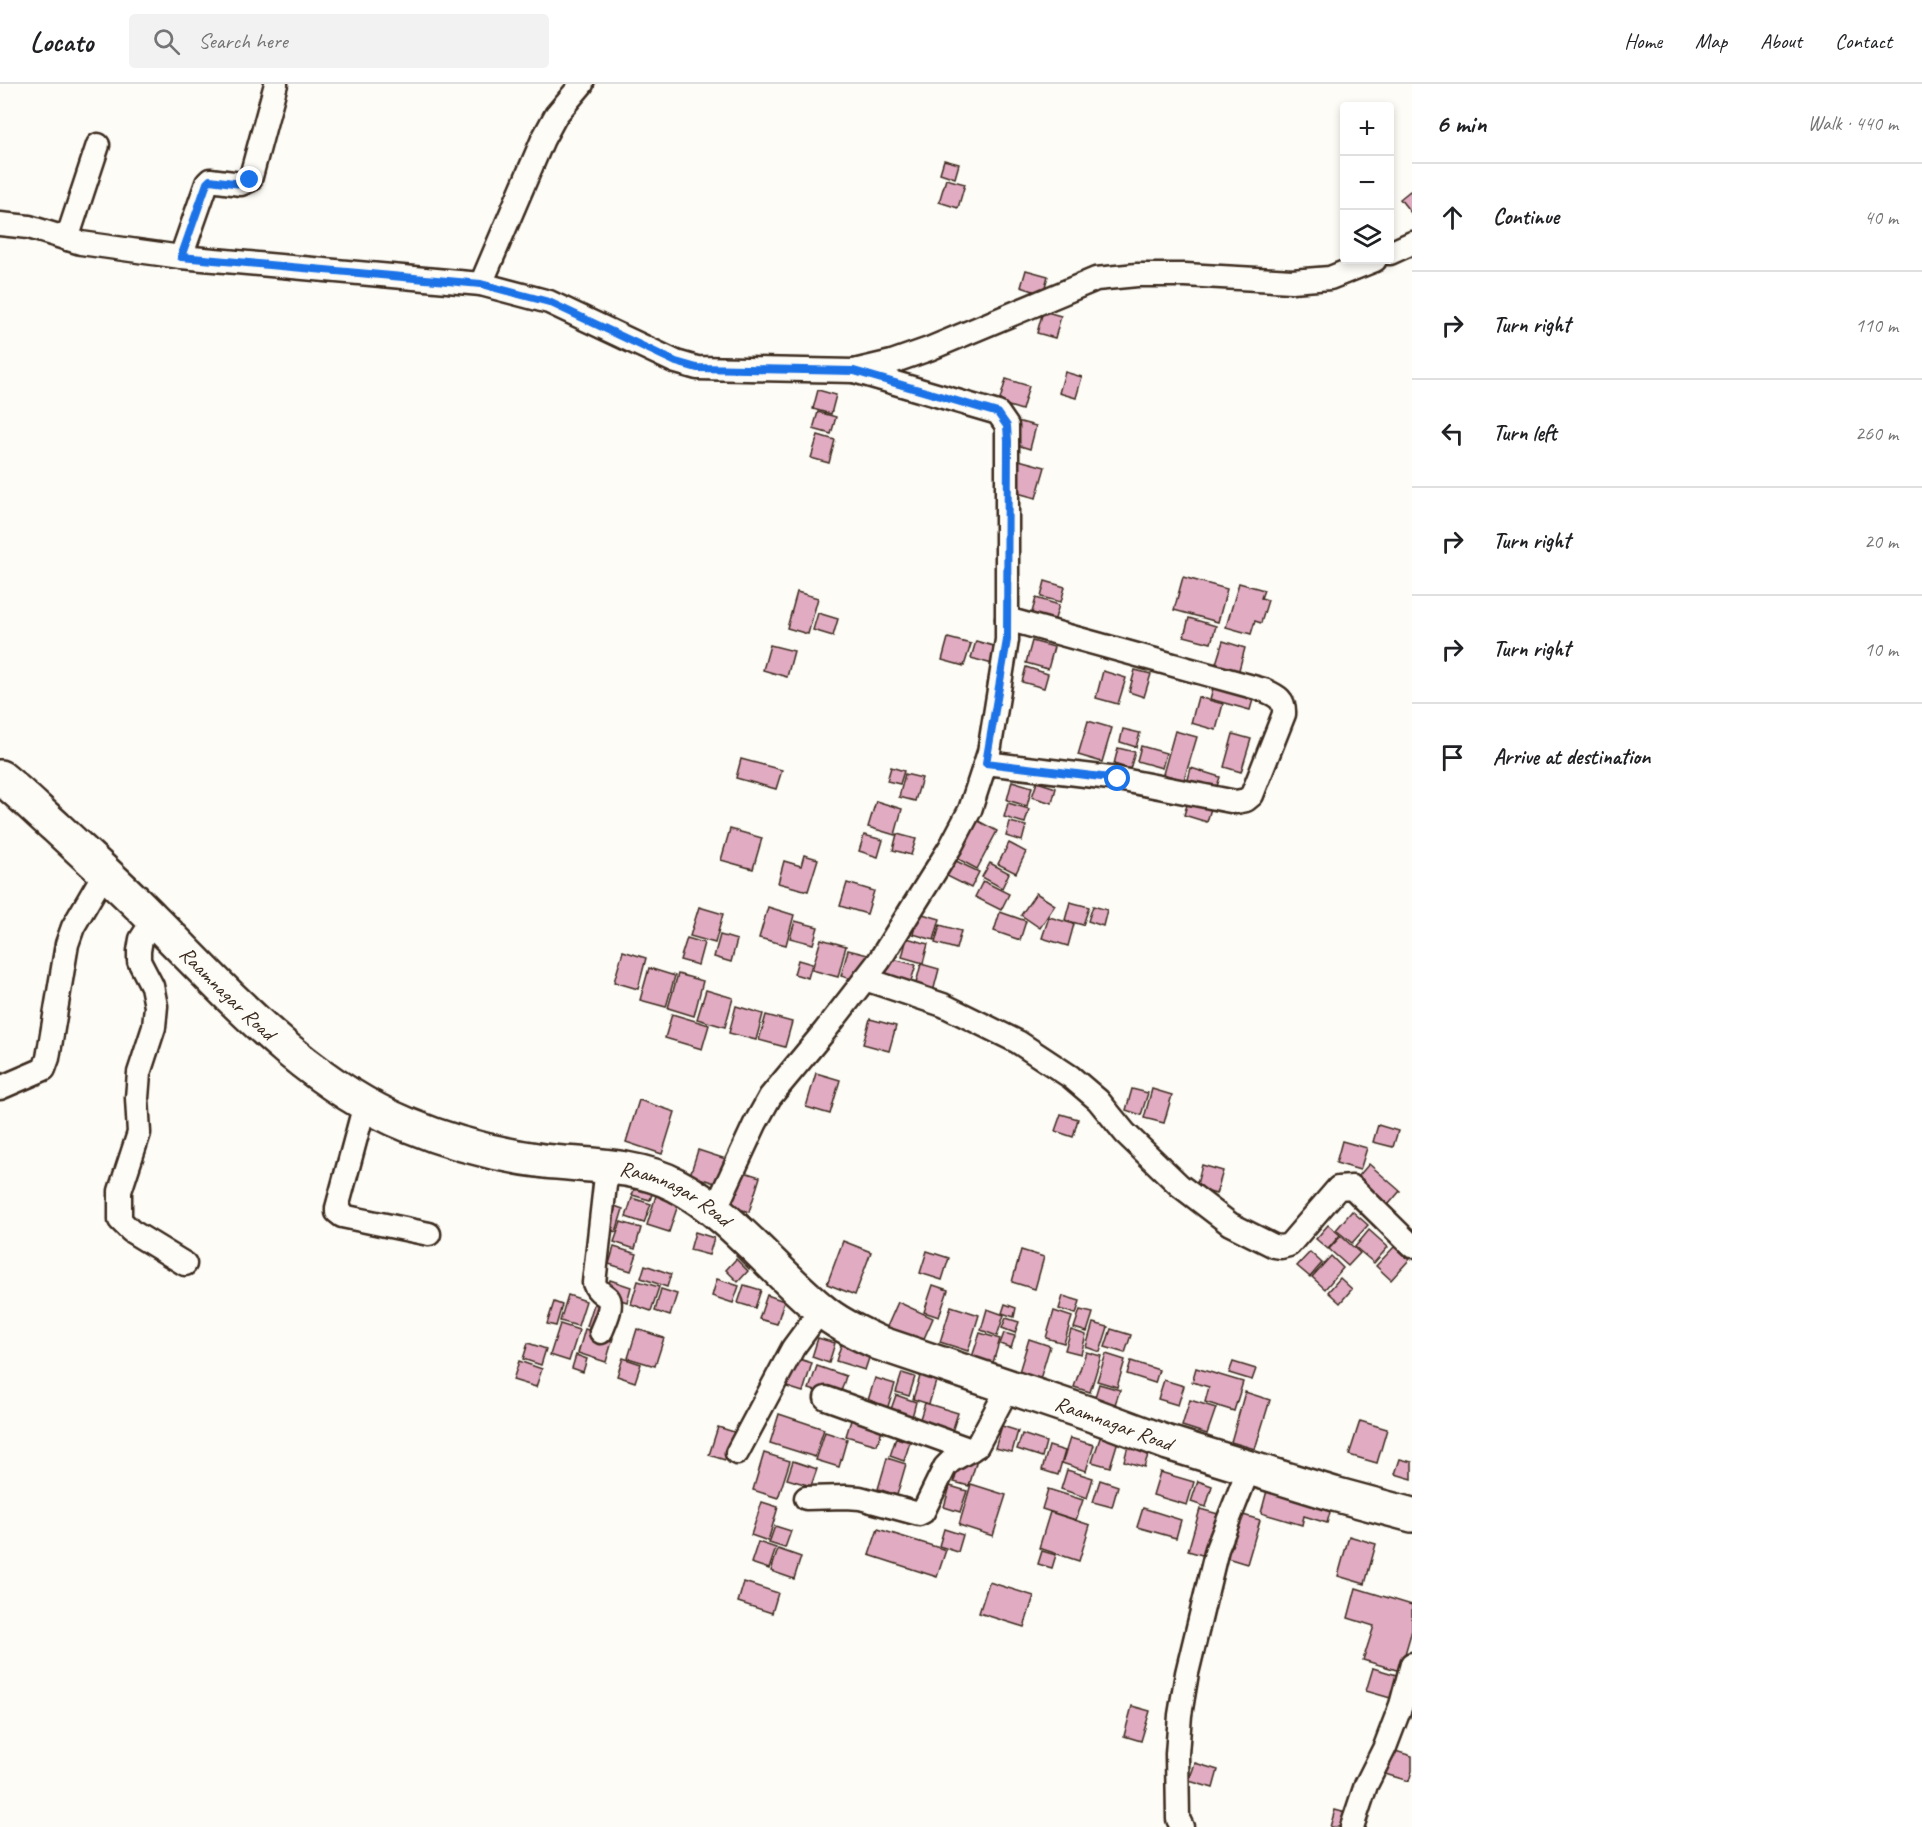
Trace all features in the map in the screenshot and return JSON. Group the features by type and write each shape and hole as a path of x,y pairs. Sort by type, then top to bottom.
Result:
{"highway":[{"name":"Raamnagar Road","path":"2,783 105,872 233,1000 272,1035 324,1079 365,1104 408,1125 452,1141 543,1161 607,1167 641,1173 675,1184 715,1210 820,1310 850,1329 879,1343 1090,1414 1168,1443 1412,1515"}],"street":[{"path":"181,257 207,183 210,180 241,184 250,180 276,84"},
{"path":"481,284 543,140 556,115 582,84"},
{"path":"67,239 98,145"},
{"path":"0,224 29,227 67,239 181,257 481,284 549,302 676,362 697,368 854,371 892,362 929,349 1096,279 1137,275 1185,275 1292,281 1330,278 1365,264"},
{"path":"1394,251 1412,243"},
{"path":"715,1210 770,1097 879,961 951,846 970,810 986,763 1007,640 1007,426 998,413 854,371"},
{"path":"986,763 1118,779 1236,802 1252,795 1284,714 1285,706 1281,698 1264,690 1007,619"},
{"path":"0,1089 44,1069 48,1058 67,944 73,927 105,872"},
{"path":"154,919 141,939 139,951 139,961 152,986 156,1006 154,1027 139,1072 137,1098 139,1133 120,1191 120,1220 131,1231 185,1264"},
{"path":"865,979 942,1005 972,1018 1027,1048 1071,1077 1098,1101 1125,1133 1179,1185 1230,1224 1274,1246 1289,1245 1338,1188 1345,1186 1352,1188 1412,1246"},
{"path":"365,1104 337,1212 342,1216 429,1234"},
{"path":"602,1332 609,1301 596,1289 594,1283 607,1167"},
{"path":"737,1453 793,1348 820,1310"},
{"path":"806,1498 846,1497 921,1514 926,1510 948,1464 971,1450 981,1439 1008,1388"},
{"path":"826,1398 971,1450"},
{"path":"1182,1827 1178,1819 1178,1754 1180,1715 1187,1673 1217,1550 1249,1468"},
{"path":"1352,1827 1366,1785 1404,1720 1412,1664"}],"building":[{"path":"944,160 959,164 955,178 940,173"},
{"path":"946,179 965,184 958,208 939,202"},
{"path":"1410,191 1412,193 1412,214 1400,199"},
{"path":"1026,270 1048,276 1043,294 1021,287"},
{"path":"1043,311 1061,316 1055,338 1037,333"},
{"path":"1065,372 1082,377 1076,398 1059,393"},
{"path":"1006,379 1029,386 1022,410 999,403"},
{"path":"818,390 836,395 831,414 813,409"},
{"path":"818,412 836,417 831,434 813,429"},
{"path":"1017,421 1036,426 1030,449 1011,443"},
{"path":"818,435 835,440 829,463 811,458"},
{"path":"1019,460 1045,467 1036,498 1010,491"},
{"path":"1183,577 1227,589 1218,622 1174,610"},
{"path":"1045,581 1065,587 1061,602 1041,597"},
{"path":"1239,583 1264,590 1261,598 1268,600 1261,623 1255,621 1251,634 1226,627"},
{"path":"797,592 818,598 808,634 787,628"},
{"path":"1036,598 1059,605 1054,622 1031,616"},
{"path":"818,613 838,619 833,636 813,630"},
{"path":"1189,618 1216,626 1211,643 1184,636"},
{"path":"948,638 971,644 964,666 942,660"},
{"path":"976,641 1004,649 999,666 971,658"},
{"path":"1032,641 1054,647 1048,669 1026,663"},
{"path":"1223,641 1245,648 1237,677 1214,670"},
{"path":"770,645 794,651 787,677 763,670"},
{"path":"1026,667 1048,674 1044,688 1022,682"},
{"path":"1135,670 1151,674 1144,697 1129,692"},
{"path":"1103,671 1126,678 1118,704 1096,698"},
{"path":"1216,678 1256,689 1250,710 1210,699"},
{"path":"1198,697 1223,704 1216,730 1191,723"},
{"path":"1088,721 1112,728 1102,762 1078,755"},
{"path":"1123,729 1140,733 1136,747 1120,742"},
{"path":"1175,731 1197,737 1184,780 1163,774"},
{"path":"1233,734 1251,739 1241,772 1224,767"},
{"path":"1141,746 1166,753 1162,768 1137,761"},
{"path":"1118,748 1135,752 1130,769 1114,764"},
{"path":"741,759 782,770 776,789 736,778"},
{"path":"891,767 904,771 900,784 887,781"},
{"path":"1191,768 1220,777 1214,796 1186,787"},
{"path":"905,774 922,778 915,801 899,797"},
{"path":"1012,781 1032,787 1027,806 1007,800"},
{"path":"1037,782 1056,788 1052,803 1032,797"},
{"path":"1189,798 1212,805 1207,822 1184,815"},
{"path":"876,801 902,809 895,835 868,827"},
{"path":"1008,803 1029,809 1025,823 1004,817"},
{"path":"971,817 997,831 977,869 951,855"},
{"path":"1010,822 1026,826 1022,841 1006,836"},
{"path":"730,829 762,838 753,869 721,860"},
{"path":"897,834 916,839 911,855 893,850"},
{"path":"864,835 883,840 878,857 859,851"},
{"path":"1009,843 1026,852 1016,873 998,864"},
{"path":"804,855 818,859 808,891 778,883 784,861 801,866"},
{"path":"952,859 979,872 971,888 945,875"},
{"path":"990,863 1009,873 1002,888 982,877"},
{"path":"983,881 1009,894 1001,910 975,897"},
{"path":"847,883 874,891 867,914 840,906"},
{"path":"1036,893 1055,905 1040,928 1021,915"},
{"path":"1070,902 1089,907 1083,925 1065,920"},
{"path":"1093,906 1107,910 1103,926 1088,921"},
{"path":"699,907 723,914 715,943 690,936"},
{"path":"768,907 794,915 786,945 759,938"},
{"path":"1000,912 1026,921 1020,940 994,931"},
{"path":"919,913 940,919 934,940 913,934"},
{"path":"1049,917 1074,924 1068,946 1042,938"},
{"path":"795,921 818,927 813,944 790,938"},
{"path":"940,925 961,931 956,949 935,943"},
{"path":"720,935 737,940 731,962 714,957"},
{"path":"687,938 704,943 698,965 680,960"},
{"path":"907,938 928,944 923,963 902,957"},
{"path":"821,939 846,946 838,977 812,970"},
{"path":"848,950 868,955 860,981 841,976"},
{"path":"623,951 646,958 638,989 614,982"},
{"path":"889,958 916,965 910,984 884,976"},
{"path":"798,960 812,964 808,978 794,974"},
{"path":"921,964 939,969 933,992 915,987"},
{"path":"649,968 675,976 666,1007 640,1000"},
{"path":"678,974 703,981 694,1016 668,1008"},
{"path":"706,990 733,998 725,1027 697,1019"},
{"path":"736,1006 763,1014 756,1040 729,1033"},
{"path":"672,1014 709,1025 702,1049 665,1038"},
{"path":"766,1015 792,1022 785,1047 759,1040"},
{"path":"870,1019 896,1026 889,1051 863,1044"},
{"path":"816,1073 840,1080 830,1114 806,1107"},
{"path":"1132,1089 1148,1093 1141,1115 1126,1110"},
{"path":"1152,1089 1172,1095 1164,1123 1144,1118"},
{"path":"639,1100 675,1112 662,1154 626,1142"},
{"path":"1061,1114 1078,1119 1073,1137 1055,1131"},
{"path":"1378,1125 1398,1131 1393,1147 1373,1142"},
{"path":"1342,1141 1367,1148 1360,1170 1336,1163"},
{"path":"698,1150 732,1161 724,1186 690,1175"},
{"path":"1369,1164 1400,1191 1383,1211 1351,1185"},
{"path":"1202,1165 1223,1171 1216,1194 1196,1188"},
{"path":"741,1171 760,1177 749,1212 730,1206"},
{"path":"638,1180 655,1185 650,1200 632,1195"},
{"path":"658,1189 681,1196 669,1232 647,1225"},
{"path":"632,1198 651,1204 644,1223 626,1217"},
{"path":"609,1204 623,1209 616,1232 601,1227"},
{"path":"1352,1211 1368,1225 1352,1243 1336,1230"},
{"path":"621,1222 641,1228 635,1249 614,1242"},
{"path":"1328,1225 1340,1235 1328,1249 1316,1239"},
{"path":"1369,1230 1388,1247 1374,1263 1355,1247"},
{"path":"695,1232 714,1238 709,1255 690,1250"},
{"path":"1341,1236 1360,1253 1348,1266 1329,1249"},
{"path":"843,1241 871,1252 855,1295 827,1284"},
{"path":"746,1246 759,1259 749,1269 736,1256"},
{"path":"614,1247 637,1254 631,1271 609,1264"},
{"path":"1394,1247 1409,1260 1391,1280 1376,1266"},
{"path":"1021,1250 1044,1257 1035,1289 1012,1282"},
{"path":"927,1251 949,1258 942,1280 920,1273"},
{"path":"1310,1252 1322,1263 1310,1277 1297,1266"},
{"path":"1331,1256 1343,1268 1325,1289 1312,1277"},
{"path":"736,1259 748,1271 738,1282 726,1270"},
{"path":"645,1265 671,1274 667,1287 641,1278"},
{"path":"1340,1278 1352,1289 1340,1303 1328,1292"},
{"path":"717,1279 739,1286 733,1303 712,1296"},
{"path":"610,1280 631,1287 627,1302 606,1295"},
{"path":"638,1281 659,1287 651,1311 631,1304"},
{"path":"744,1285 761,1290 755,1308 738,1303"},
{"path":"933,1285 948,1290 939,1317 924,1312"},
{"path":"661,1289 677,1294 670,1316 655,1311"},
{"path":"568,1295 586,1301 578,1326 560,1321"},
{"path":"767,1295 784,1301 777,1324 759,1319"},
{"path":"1063,1296 1080,1301 1076,1314 1059,1309"},
{"path":"596,1298 608,1302 599,1330 587,1326"},
{"path":"554,1302 562,1305 556,1326 547,1324"},
{"path":"898,1302 933,1318 922,1343 887,1327"},
{"path":"1005,1304 1016,1308 1014,1317 1002,1313"},
{"path":"951,1306 979,1315 968,1351 940,1342"},
{"path":"987,1309 1004,1315 997,1336 981,1330"},
{"path":"1080,1310 1093,1313 1087,1332 1074,1328"},
{"path":"1054,1311 1072,1317 1064,1343 1046,1338"},
{"path":"1006,1318 1019,1322 1015,1333 1002,1328"},
{"path":"1093,1323 1108,1327 1100,1352 1086,1347"},
{"path":"560,1324 579,1330 569,1361 550,1355"},
{"path":"585,1329 613,1338 606,1362 578,1353"},
{"path":"637,1329 664,1338 655,1366 628,1358"},
{"path":"1111,1329 1131,1335 1125,1353 1105,1347"},
{"path":"1071,1330 1086,1335 1081,1354 1065,1350"},
{"path":"980,1333 1000,1339 992,1366 971,1360"},
{"path":"1004,1333 1015,1336 1011,1348 1000,1344"},
{"path":"818,1338 835,1343 829,1363 812,1357"},
{"path":"843,1339 872,1349 865,1370 836,1361"},
{"path":"1029,1339 1050,1346 1040,1379 1019,1372"},
{"path":"528,1343 546,1349 541,1365 523,1359"},
{"path":"1086,1352 1101,1356 1090,1392 1074,1387"},
{"path":"1106,1354 1125,1360 1117,1387 1097,1381"},
{"path":"576,1355 587,1359 583,1372 572,1368"},
{"path":"623,1358 641,1364 635,1382 617,1376"},
{"path":"796,1358 812,1363 803,1392 787,1387"},
{"path":"519,1361 542,1369 536,1387 513,1380"},
{"path":"1131,1361 1159,1370 1155,1383 1127,1374"},
{"path":"1233,1362 1256,1369 1252,1380 1229,1373"},
{"path":"817,1366 846,1376 839,1398 809,1389"},
{"path":"1196,1368 1243,1382 1234,1411 1205,1402 1209,1387 1192,1382"},
{"path":"922,1370 938,1375 929,1404 913,1399"},
{"path":"902,1373 915,1377 909,1396 896,1392"},
{"path":"875,1378 895,1384 885,1416 865,1410"},
{"path":"1164,1380 1184,1386 1178,1405 1158,1399"},
{"path":"1099,1384 1120,1390 1114,1407 1094,1400"},
{"path":"1245,1392 1270,1400 1255,1449 1231,1442"},
{"path":"896,1395 916,1402 911,1421 889,1415"},
{"path":"1190,1400 1216,1408 1207,1434 1182,1426"},
{"path":"925,1403 958,1413 950,1438 917,1428"},
{"path":"779,1414 824,1429 815,1457 770,1443"},
{"path":"853,1414 884,1424 877,1445 846,1436"},
{"path":"1360,1421 1387,1429 1377,1463 1349,1455"},
{"path":"1002,1426 1018,1431 1012,1452 995,1448"},
{"path":"1104,1426 1121,1431 1110,1467 1092,1462"},
{"path":"718,1427 734,1432 725,1460 709,1455"},
{"path":"825,1432 847,1439 839,1467 816,1460"},
{"path":"1022,1434 1046,1442 1042,1457 1017,1449"},
{"path":"896,1438 910,1442 904,1461 890,1456"},
{"path":"1070,1438 1094,1445 1086,1471 1062,1463"},
{"path":"1049,1446 1065,1451 1058,1475 1042,1470"},
{"path":"1128,1446 1149,1452 1144,1467 1124,1461"},
{"path":"764,1453 790,1461 778,1498 753,1490"},
{"path":"887,1458 906,1464 897,1495 878,1489"},
{"path":"961,1458 976,1463 969,1486 954,1482"},
{"path":"1400,1459 1412,1462 1412,1479 1395,1474"},
{"path":"793,1461 817,1469 811,1486 787,1479"},
{"path":"1067,1470 1093,1478 1087,1498 1061,1489"},
{"path":"1160,1472 1194,1482 1187,1505 1153,1495"},
{"path":"1100,1480 1118,1486 1112,1507 1093,1502"},
{"path":"1198,1481 1212,1486 1206,1507 1191,1502"},
{"path":"1269,1483 1333,1502 1327,1523 1304,1516 1302,1525 1261,1513"},
{"path":"971,1484 1006,1495 993,1536 959,1525"},
{"path":"950,1486 967,1491 960,1512 944,1507"},
{"path":"1048,1489 1083,1500 1076,1520 1042,1509"},
{"path":"762,1502 778,1507 768,1541 751,1535"},
{"path":"1143,1508 1181,1520 1176,1538 1137,1527"},
{"path":"1200,1509 1222,1515 1209,1557 1188,1551"},
{"path":"1050,1512 1090,1525 1079,1561 1039,1548"},
{"path":"1240,1514 1260,1520 1247,1564 1227,1558"},
{"path":"775,1526 791,1531 785,1548 769,1543"},
{"path":"878,1529 946,1550 937,1577 869,1555"},
{"path":"944,1529 963,1535 958,1552 939,1546"},
{"path":"1349,1536 1376,1544 1365,1584 1338,1576"},
{"path":"758,1542 776,1548 769,1569 751,1563"},
{"path":"778,1549 801,1557 794,1579 771,1571"},
{"path":"1042,1551 1056,1555 1052,1568 1038,1564"},
{"path":"744,1582 778,1593 772,1613 738,1602"},
{"path":"989,1582 1034,1596 1024,1627 979,1613"},
{"path":"1356,1588 1412,1605 1412,1630 1400,1671 1363,1660 1374,1626 1348,1618"},
{"path":"1373,1668 1400,1676 1394,1699 1366,1691"},
{"path":"1132,1706 1150,1711 1141,1741 1124,1736"},
{"path":"1392,1750 1412,1756 1409,1781 1385,1774"},
{"path":"1195,1763 1218,1770 1213,1788 1189,1781"},
{"path":"1335,1810 1350,1814 1346,1827 1330,1827"}],"route":[{"path":"250,180 241,184 210,180 207,183 181,257 481,284 549,302 676,362 697,368 854,371 998,413 1007,426 1008,441 1007,640 986,763 1118,779"}]}
